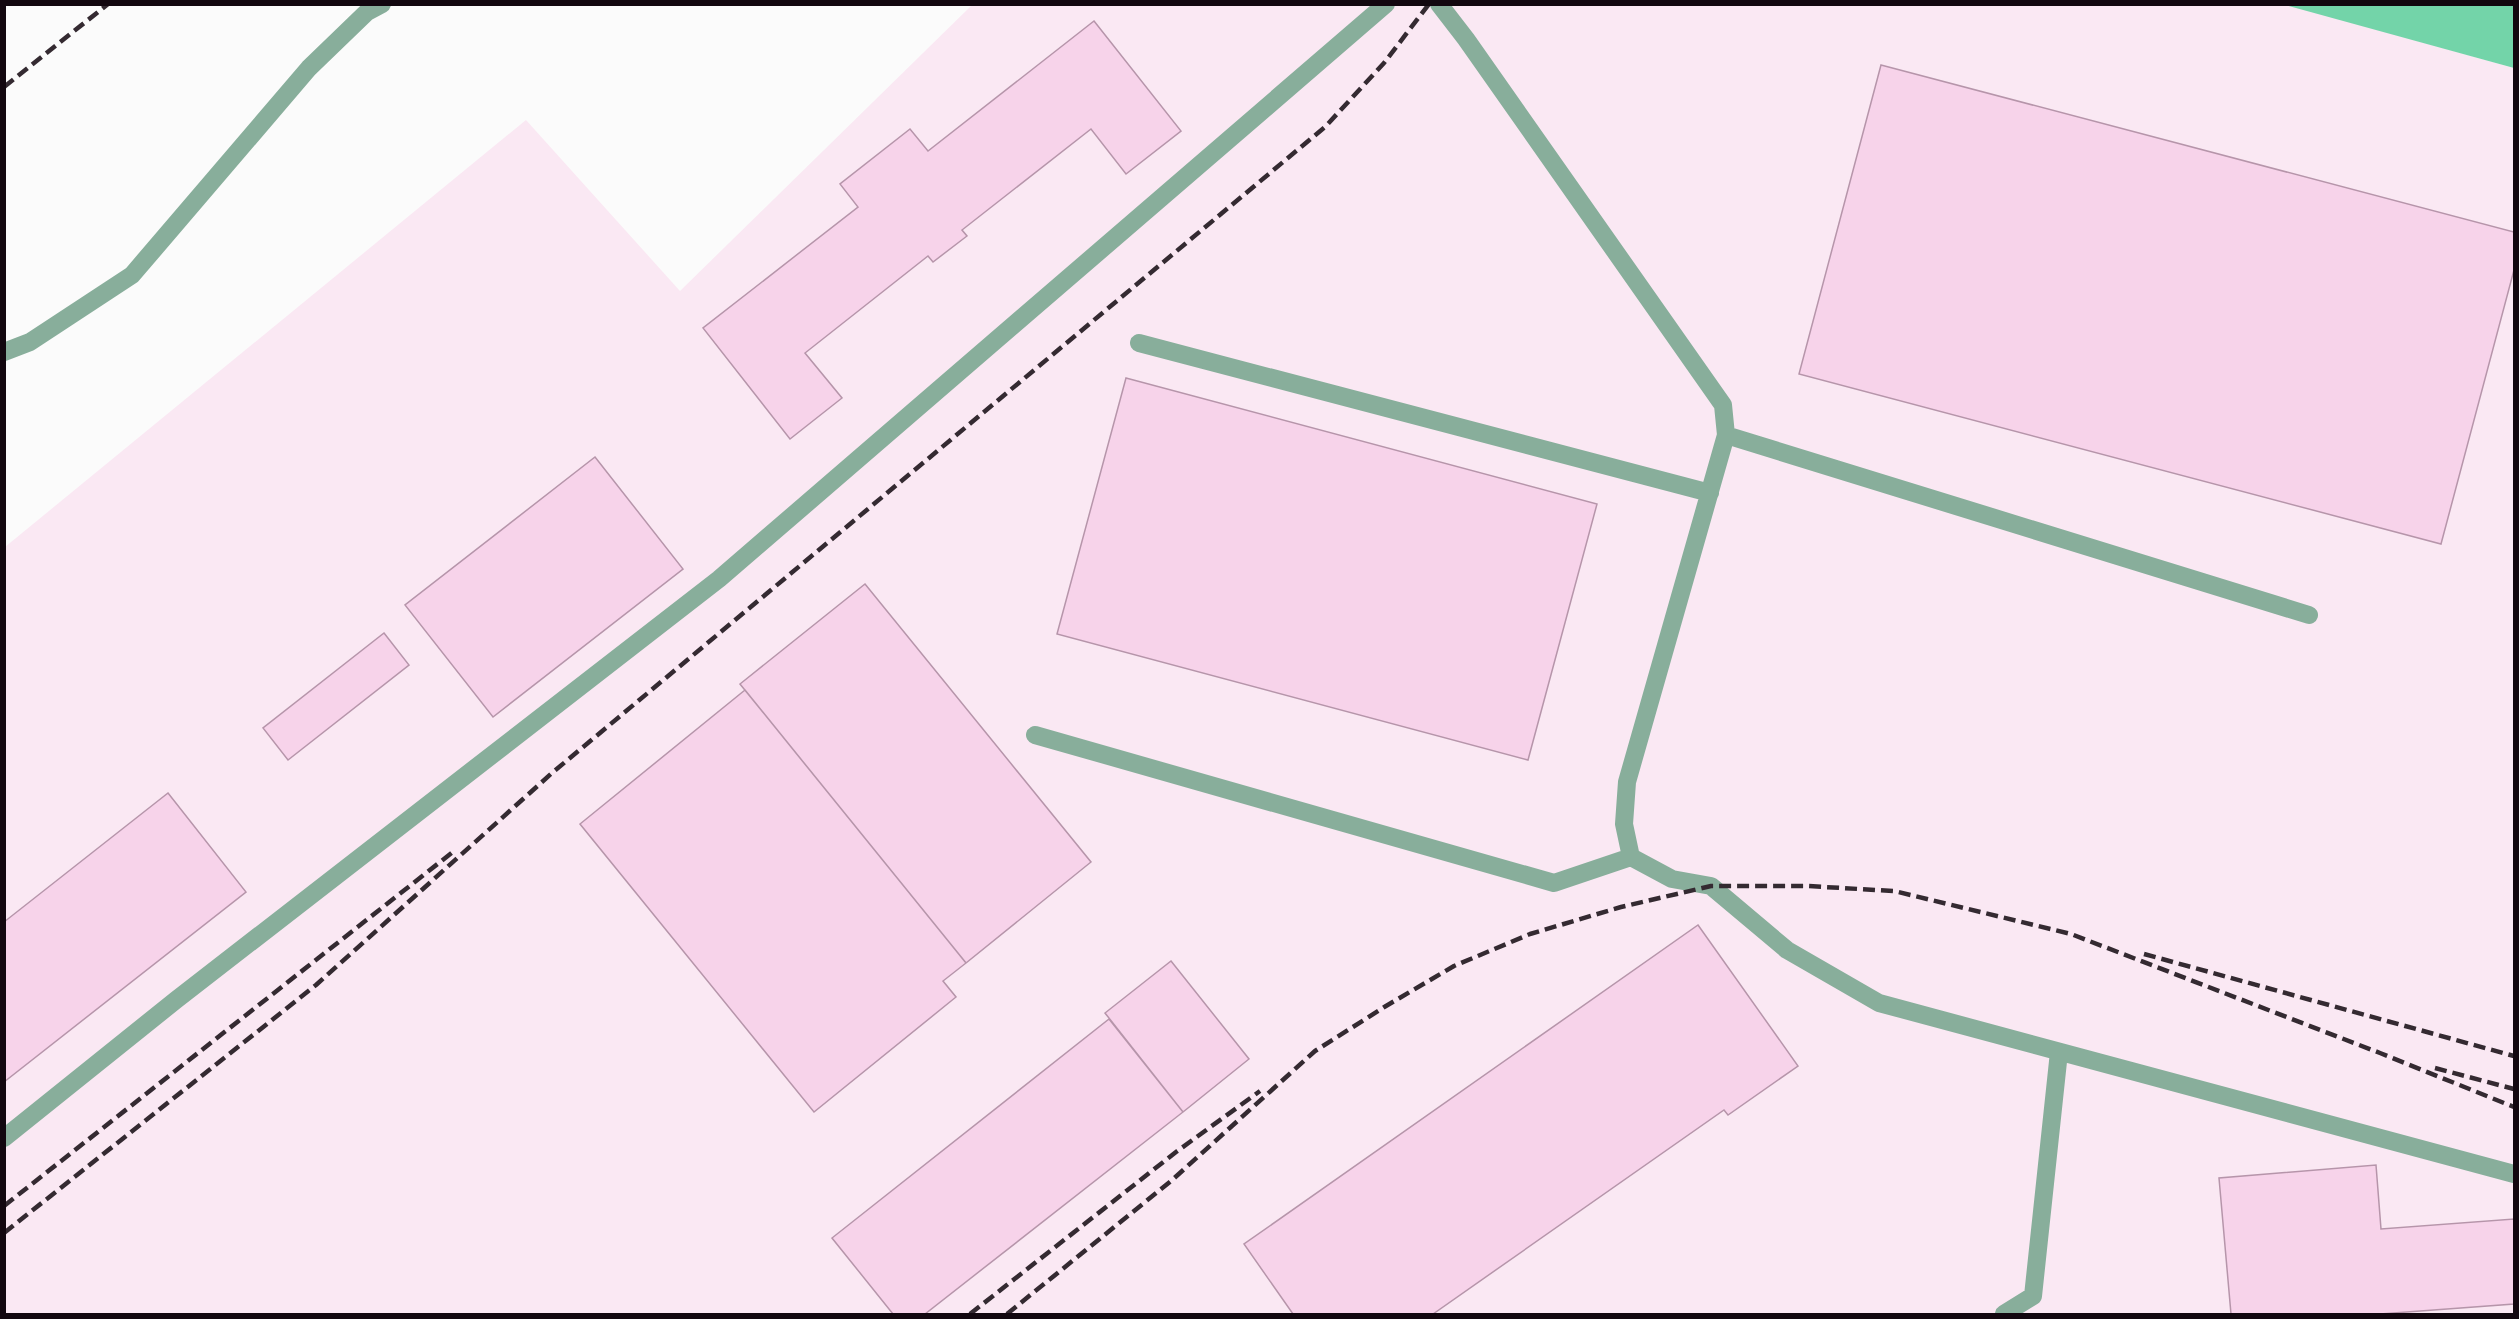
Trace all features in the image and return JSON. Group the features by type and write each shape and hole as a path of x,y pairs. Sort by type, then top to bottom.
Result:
{"street":[{"path":"4,352 30,342 132,275 193,201 275,111 309,68 367,12 382,4"},
{"path":"4,1138 176,1000 719,579 1386,4"},
{"path":"1439,4 1724,405 1726,435 1627,782 1624,824 1631,856 1672,879 1711,886 1787,950 1879,1003 2514,1174"},
{"path":"1139,343 1710,493"},
{"path":"1726,435 2309,615"},
{"path":"1035,735 1554,884 1631,856"},
{"path":"2004,1314 2033,1296 2060,1052"}],"shaded area":[{"path":"2285,4 2514,68 2514,1314 5,1314 5,547 526,120 680,291 972,5"},
{"path":"2285,5 2514,5 2514,68"}],"building":[{"path":"1094,21 1181,131 1126,174 1091,129 962,230 967,236 933,262 928,256 805,353 842,398 790,439 703,328 858,207 840,184 910,129 928,151"},
{"path":"1881,65 2514,232 2514,270 2441,544 1799,374"},
{"path":"1126,378 1597,504 1528,760 1057,634"},
{"path":"595,457 683,569 493,717 405,605"},
{"path":"865,584 1091,862 966,963 740,684"},
{"path":"384,633 409,665 288,760 263,728"},
{"path":"745,690 966,963 943,981 956,997 814,1112 580,824"},
{"path":"168,793 246,892 4,1082 4,922"},
{"path":"1698,925 1798,1066 1728,1115 1724,1110 1433,1314 1293,1314 1244,1244"},
{"path":"1171,961 1249,1059 1183,1112 1105,1013"},
{"path":"1109,1019 1183,1112 925,1314 893,1314 832,1238"},
{"path":"2376,1165 2381,1229 2514,1219 2514,1304 2380,1314 2231,1314 2219,1178"}],"railway":[{"path":"4,87 108,4"},
{"path":"4,1233 316,985 552,773 1325,127 1384,63 1429,4"},
{"path":"4,1206 454,851"},
{"path":"1007,1314 1171,1181 1315,1051 1386,1006 1454,966 1530,934 1621,907 1711,886 1807,886 1894,891 2071,934 2514,1107"},
{"path":"2144,954 2514,1056"},
{"path":"2435,1068 2514,1089"},
{"path":"970,1314 1176,1152 1260,1091"}]}
